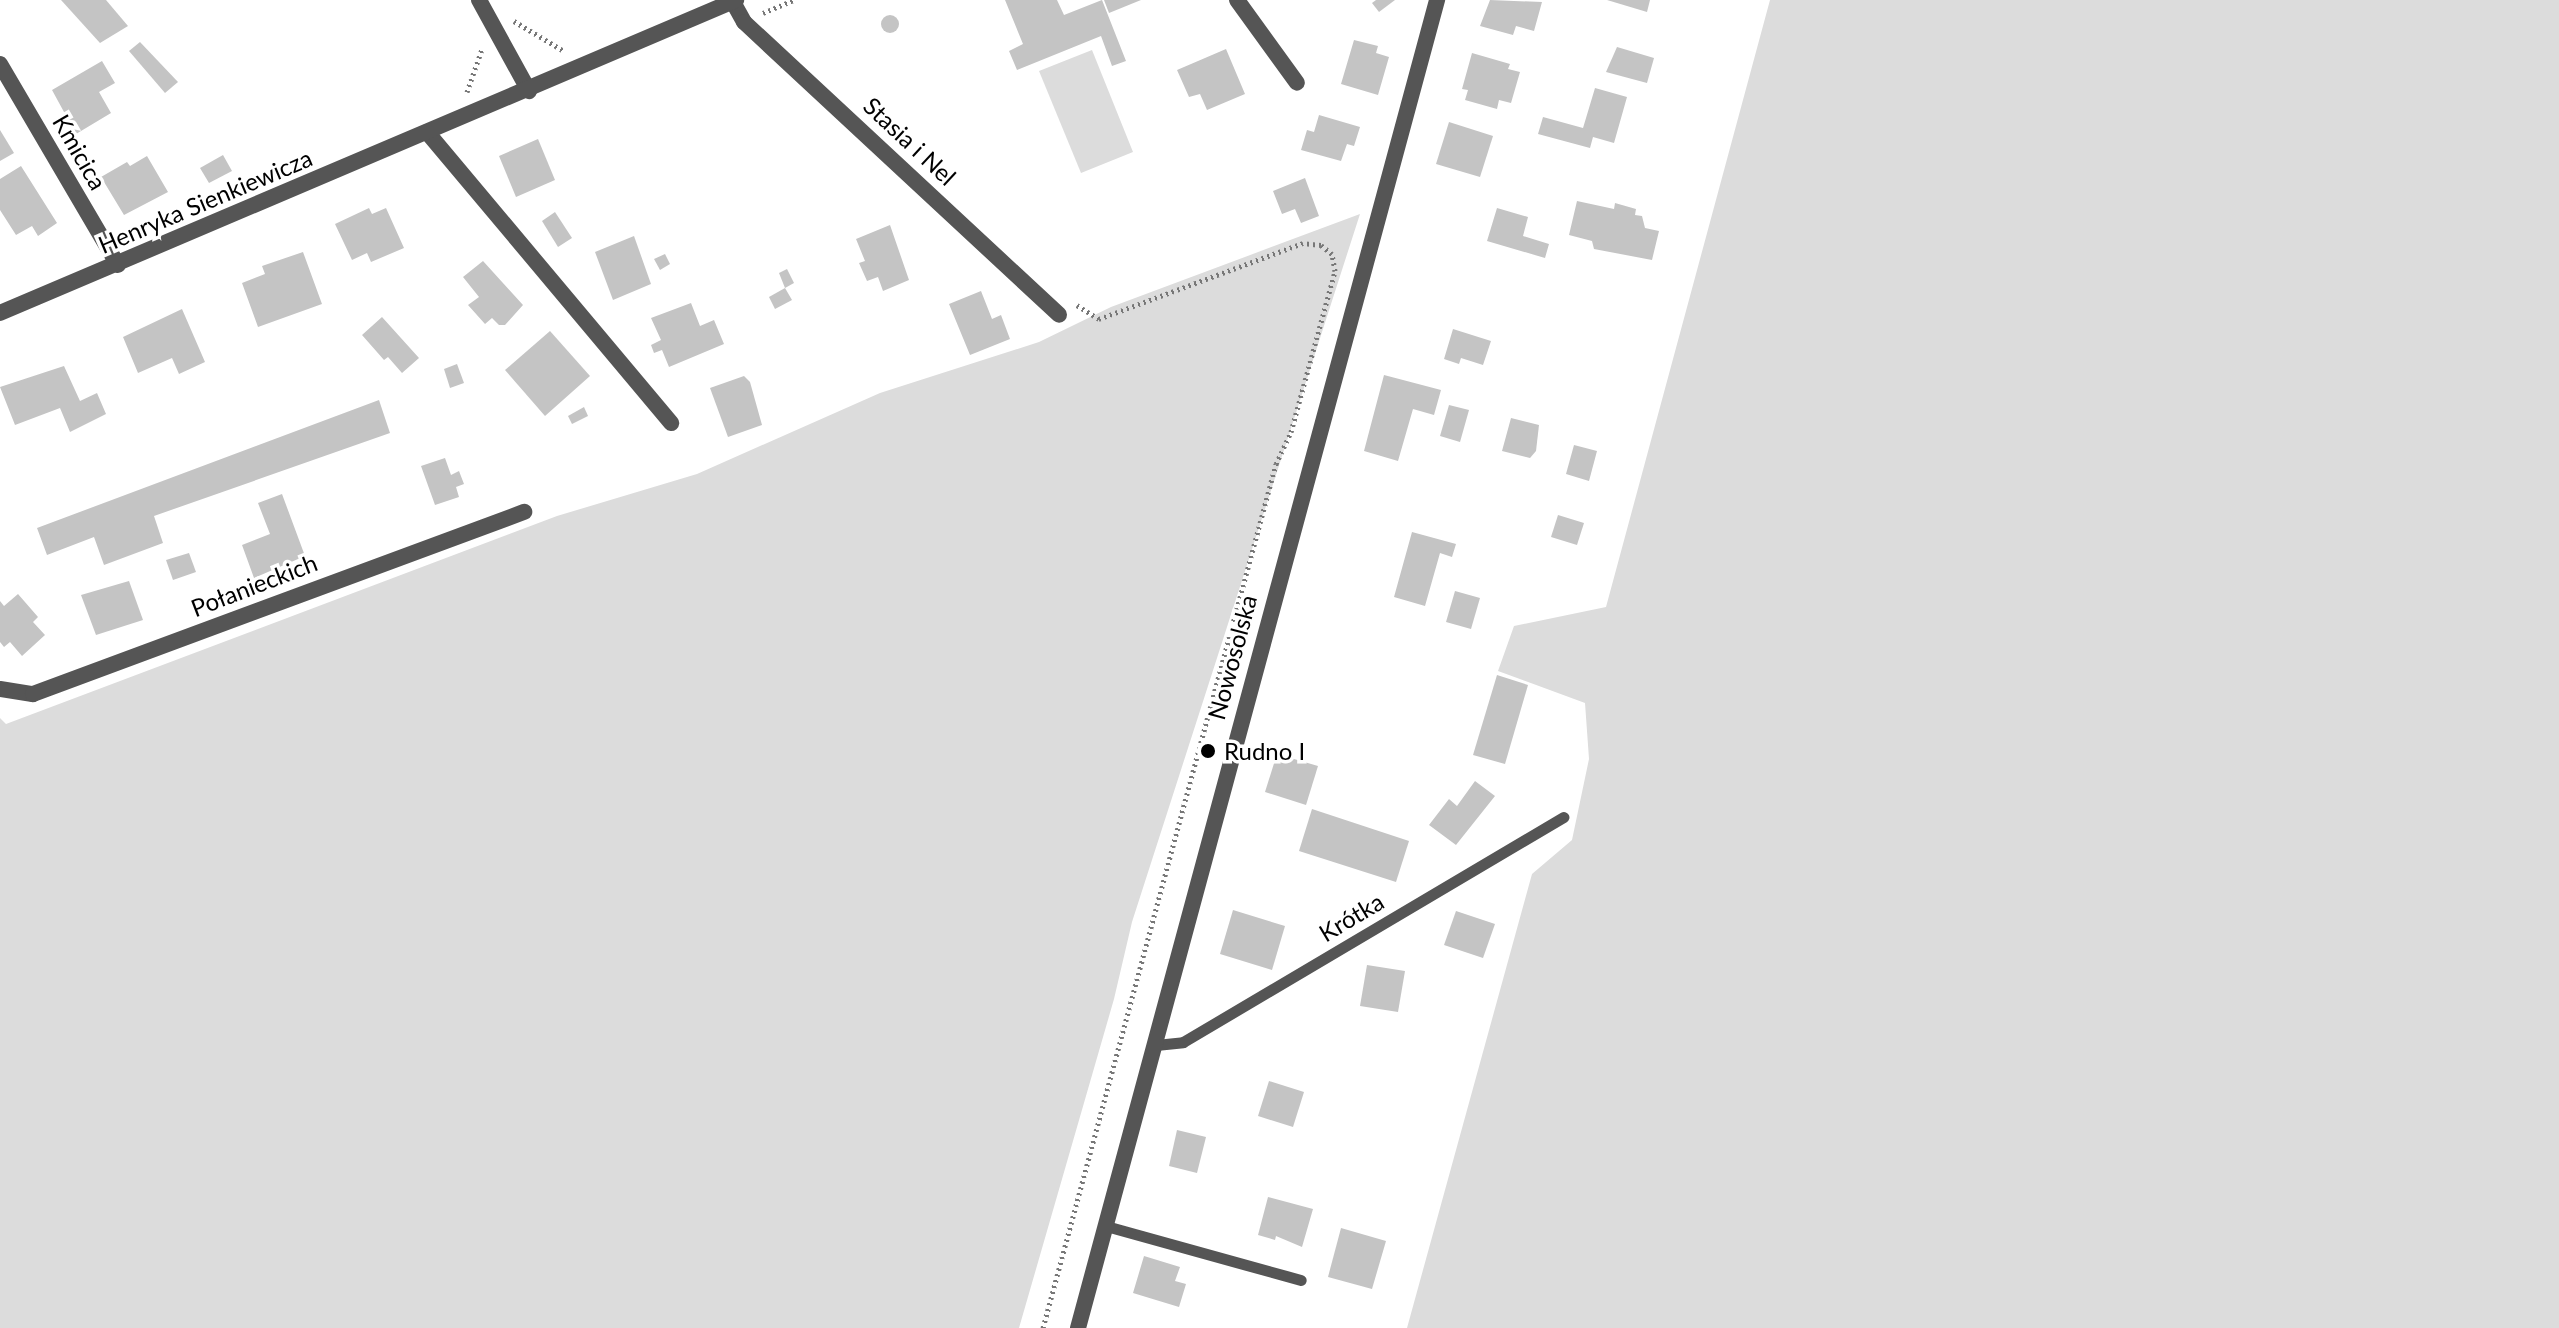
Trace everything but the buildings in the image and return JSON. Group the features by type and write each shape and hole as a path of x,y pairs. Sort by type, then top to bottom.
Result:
{"street":[{"path":"479,0 529,91"},
{"path":"1237,0 1297,83"},
{"name":"Nowosolska","path":"1078,1328 1156,1045 1238,726 1437,0"},
{"name":"Henryka Sienkiewicza","path":"0,313 529,91 734,1"},
{"name":"Stasia i Nel","path":"734,1 744,22 1059,315"},
{"name":"Kmicica","path":"0,64 118,265"},
{"path":"427,132 671,423"},
{"name":"Połanieckich","path":"0,689 33,694 524,512"}],"lane":[{"name":"Krótka","path":"1156,1045 1183,1042 1564,817"},
{"path":"1106,1226 1301,1280"}],"path":[{"path":"513,20 569,54"},
{"path":"1043,1328 1276,464 1291,432 1335,271 1332,254 1321,245 1303,243 1099,319 1077,305 1059,315"}],"shaded area":[{"path":"1770,0 2559,0 2559,1328 1407,1328 1532,874 1572,840 1589,759 1585,703 1498,671 1514,626 1606,607"},
{"path":"1092,50 1133,152 1081,173 1039,71"},
{"path":"1360,214 1132,922 1114,999 1019,1328 0,1328 0,718 6,724 557,516 697,474 880,393 1039,342 1111,307"}],"place":[{"name":"Rudno I","path":"1208,751"}]}
